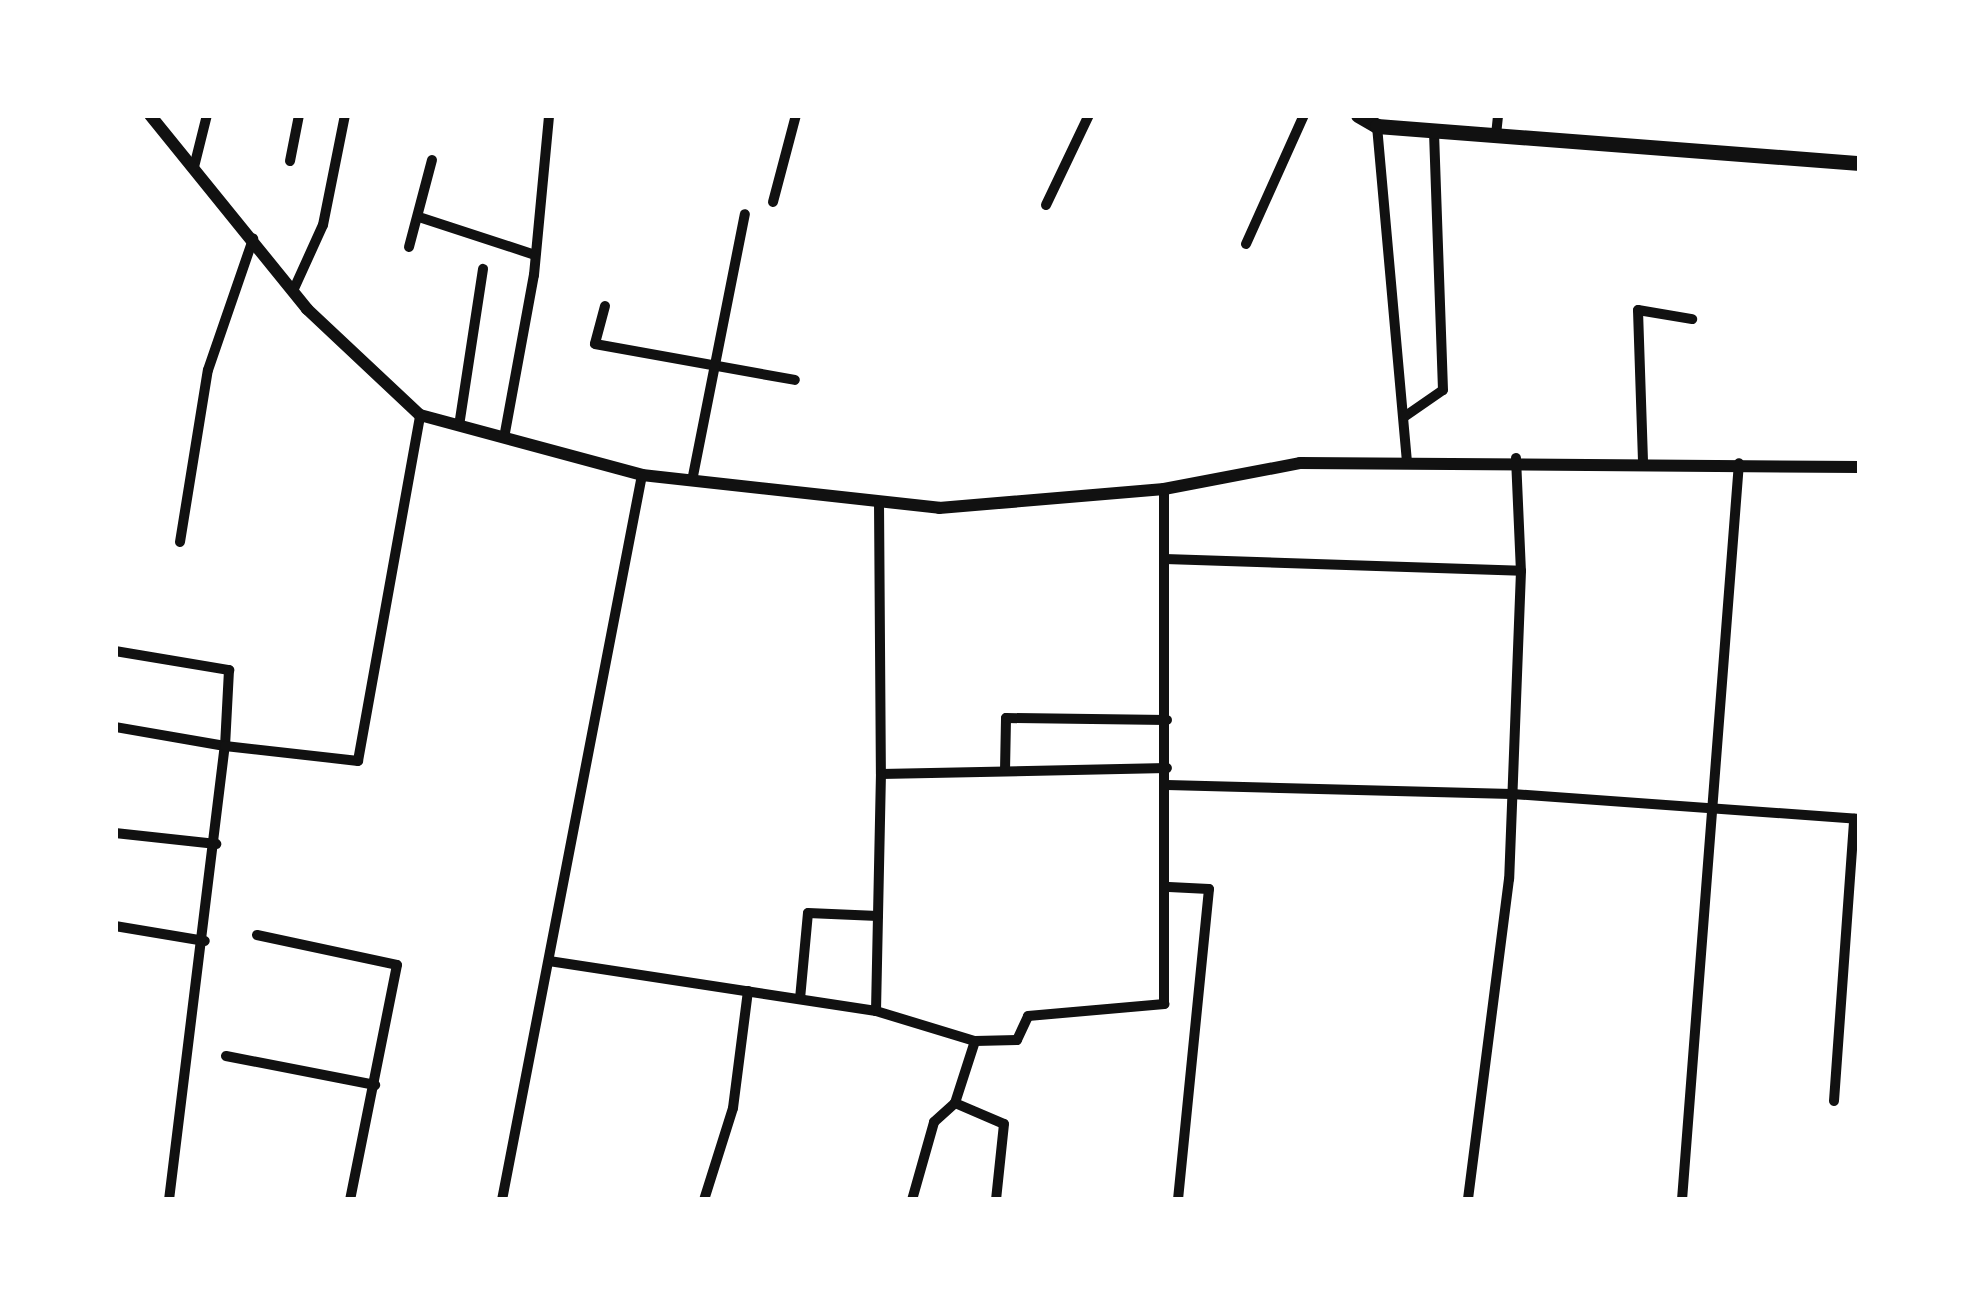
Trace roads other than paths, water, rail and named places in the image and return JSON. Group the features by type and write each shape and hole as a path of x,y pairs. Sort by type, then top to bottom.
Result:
{"main road":[{"path":"1358,115 1377,126 1399,121 1434,130 1860,163"}],"street":[{"path":"150,115 254,238 293,292 420,416 642,475 939,508 1164,489 1300,462 1516,458 1860,467"},
{"path":"194,168 206,115"},
{"path":"290,162 299,115"},
{"path":"293,292 323,225 344,115"},
{"path":"504,438 534,255 549,115"},
{"path":"773,202 796,115"},
{"path":"1046,204 1089,115"},
{"path":"1246,244 1304,115"},
{"path":"1496,135 1498,115"},
{"path":"1377,126 1407,460"},
{"path":"1404,417 1443,390 1434,130"},
{"path":"409,246 422,218 432,160"},
{"path":"692,481 745,214"},
{"path":"422,218 534,255"},
{"path":"180,542 208,370 254,238"},
{"path":"460,426 483,270"},
{"path":"605,306 596,344 795,380"},
{"path":"1642,461 1638,310 1692,319"},
{"path":"115,726 225,746 358,761 420,416"},
{"path":"1468,1200 1512,794 1522,571 1516,458"},
{"path":"1682,1200 1708,814 1739,463"},
{"path":"502,1200 642,475"},
{"path":"549,960 876,1011 975,1040 1017,1040 1028,1016 1164,1004 1169,887 1164,489"},
{"path":"876,1011 882,774 879,502"},
{"path":"1165,559 1522,571"},
{"path":"115,652 229,670 216,844 170,1200"},
{"path":"1005,771 1006,718 1166,720"},
{"path":"882,774 1167,768"},
{"path":"1168,786 1512,794 1708,814 1857,819 1834,1101"},
{"path":"115,833 216,844"},
{"path":"1169,887 1209,889 1178,1200"},
{"path":"800,1000 808,913 878,916"},
{"path":"115,926 204,942"},
{"path":"257,935 397,966 350,1200"},
{"path":"704,1200 733,1108 748,992"},
{"path":"912,1200 934,1122 955,1102 975,1040"},
{"path":"226,1056 375,1085"},
{"path":"955,1102 1004,1124 996,1200"}]}
